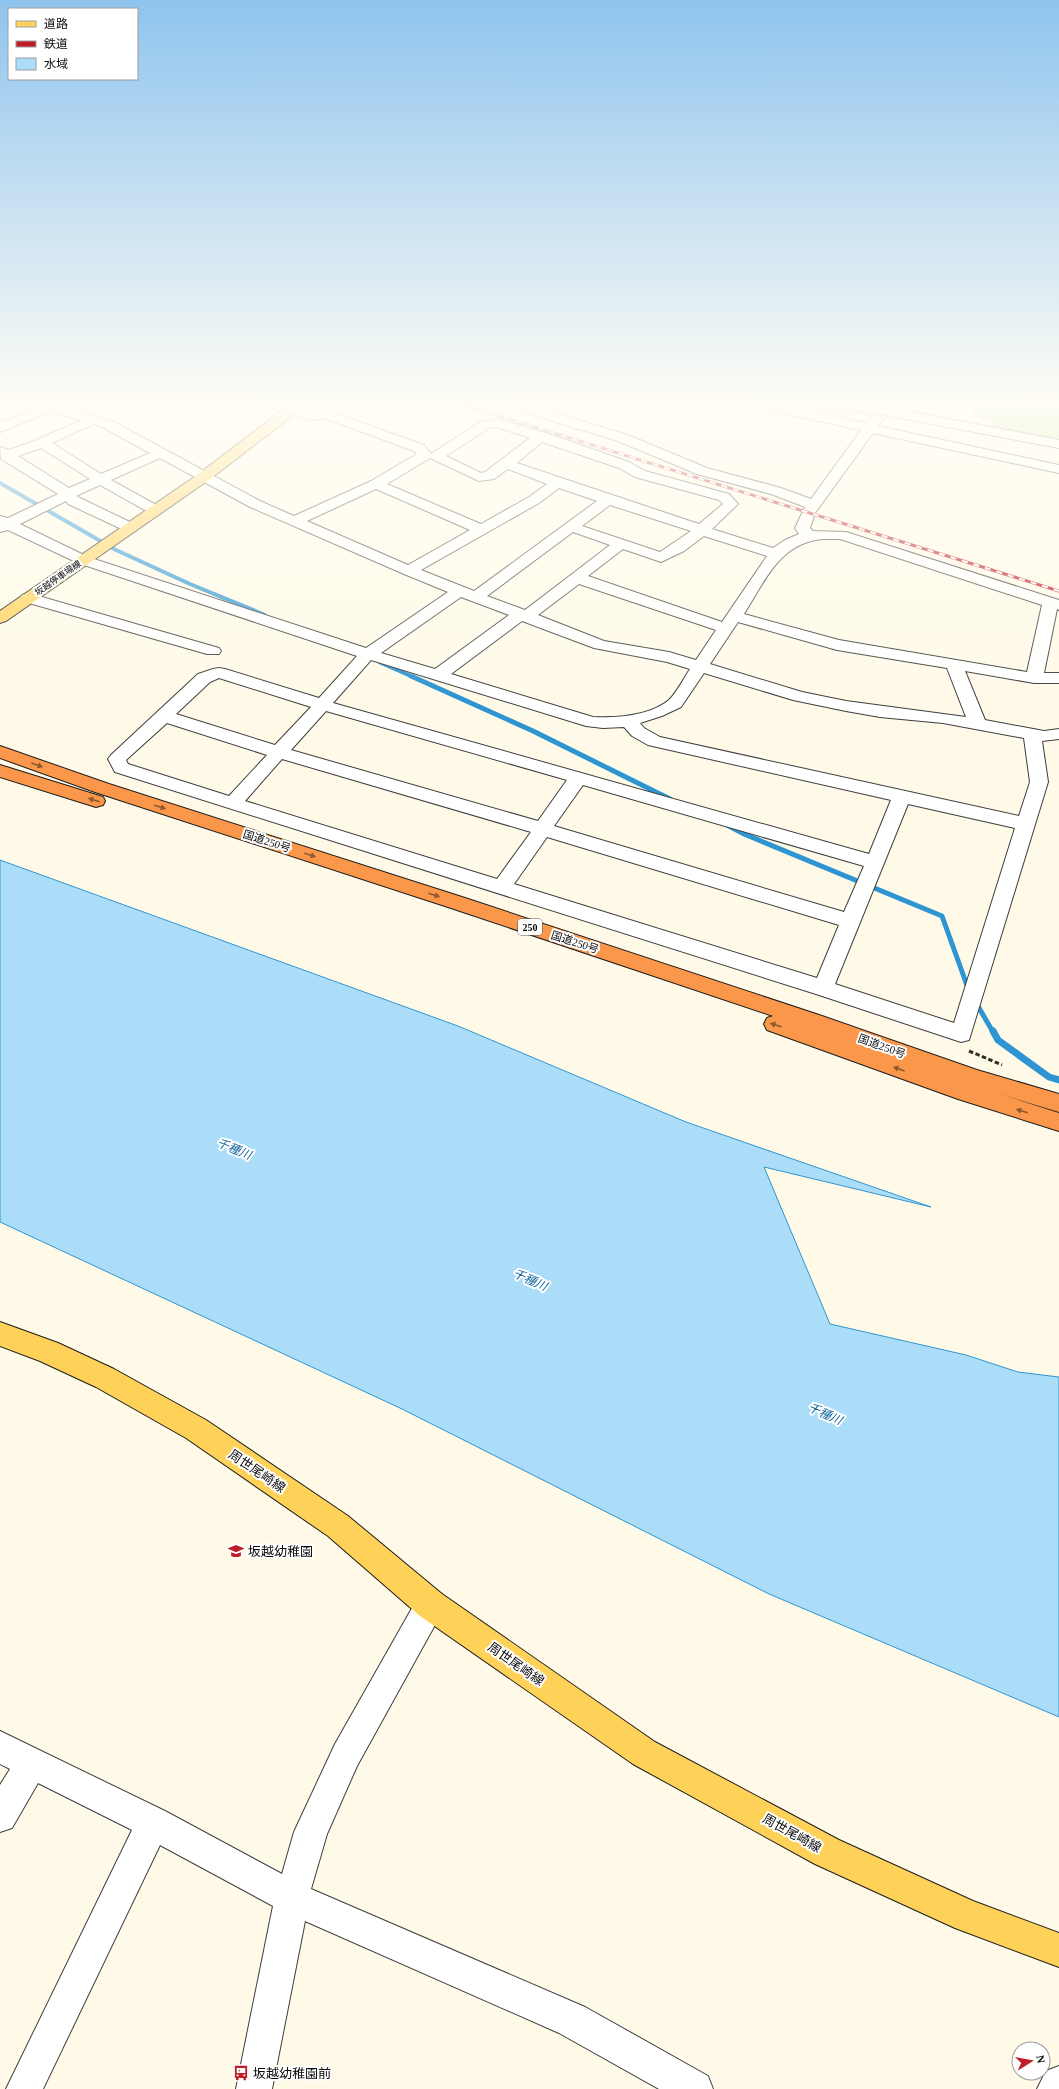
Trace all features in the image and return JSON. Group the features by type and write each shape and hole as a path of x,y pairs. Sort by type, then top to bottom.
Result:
{"highway":[{"name":"国道250号","path":"0,752 102,788 450,900 799,1016 974,1078 1059,1103"},
{"name":"国道250号","path":"0,771 450,916 801,1033 966,1093 1059,1122"}],"main road":[{"name":"坂越停車場線","path":"0,618 169,500"},
{"name":"周世尾崎線","path":"0,1334 49,1352 98,1375 196,1429 338,1526 431,1605 644,1752 827,1852 967,1916 1059,1950"}],"street":[{"path":"3,524 54,500"},
{"path":"73,500 131,528"},
{"path":"137,500 155,510"},
{"path":"249,500 409,571 600,645 669,657 799,696 846,706 977,723 1044,736 1059,734"},
{"path":"295,521 340,500"},
{"path":"414,500 480,529"},
{"path":"409,571 480,529 533,500"},
{"path":"475,597 607,500"},
{"path":"614,500 776,554"},
{"path":"571,527 662,557 673,554 731,504 727,500"},
{"path":"801,500 813,505"},
{"path":"810,536 802,528 808,513 816,500"},
{"path":"3,524 84,560 368,654 592,722 608,724 629,721 660,712 676,703 776,554 784,545 810,536 842,535 1055,604 1034,678"},
{"path":"438,675 578,578 621,544"},
{"path":"578,578 730,622 837,644 954,665 1034,678 1059,678"},
{"path":"233,802 368,654 459,591"},
{"path":"28,598 213,651"},
{"path":"954,665 977,723"},
{"path":"874,862 323,705 219,673 204,678 118,759 121,768 823,988 961,1034 1039,782 1032,734"},
{"path":"164,716 277,752 543,829 849,921"},
{"path":"629,721 638,732 654,741 1026,824"},
{"path":"502,887 578,778"},
{"path":"823,988 849,921 902,796"},
{"path":"254,2089 292,1898 311,1832 329,1791 374,1702 431,1605"},
{"path":"0,1747 153,1823 292,1898 572,2020 694,2089"},
{"path":"0,1816 31,1763"},
{"path":"24,2089 153,1823"},
{"path":"1055,2089 1059,2084"}],"path":[{"path":"961,1034 969,1052 1009,1068"}],"water":[{"name":"千種川","path":"0,860 458,1026 686,1122 931,1207 764,1167 830,1324 966,1355 1018,1372 1059,1377 1059,1717 769,1594 402,1409 0,1222"}],"waterway":[{"path":"30,500 116,550 190,584 265,615"},
{"path":"379,662 413,677"},
{"path":"411,676 533,731 670,799"},
{"path":"727,825 744,834 942,916 969,991"},
{"path":"975,1001 993,1032"},
{"path":"993,1031 998,1040 1049,1077 1059,1080"}],"railway":[{"path":"770,500 1059,591"}],"place":[{"name":"坂越幼稚園","path":"236,1551"},
{"name":"坂越幼稚園前","path":"241,2073"}]}
